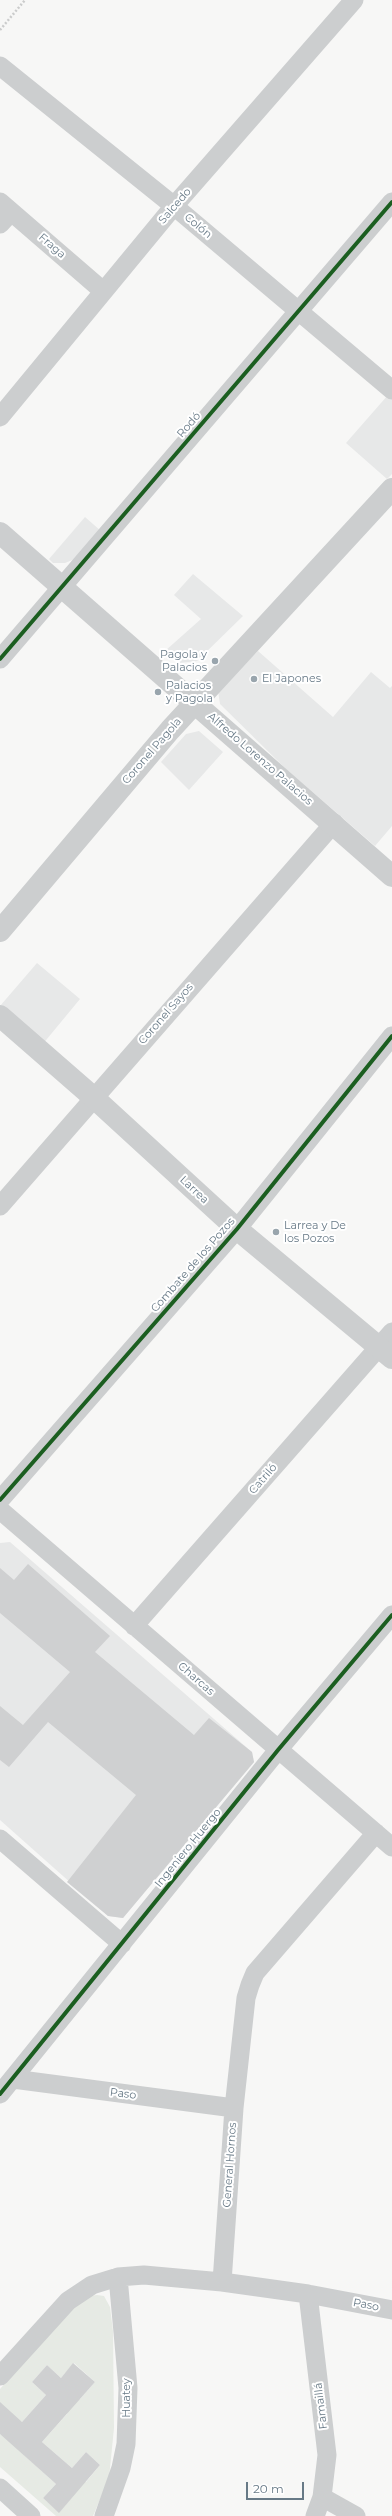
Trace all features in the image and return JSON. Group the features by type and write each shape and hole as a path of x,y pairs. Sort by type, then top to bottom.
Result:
{"street":[{"name":"Salcedo","path":"0,417 174,206 354,0"},
{"name":"Colón","path":"0,66 174,206 392,390"},
{"name":"Rodó","path":"0,660 392,202"},
{"name":"Fraga","path":"4,213 104,291"},
{"name":"Coronel Pagola","path":"0,931 195,702 392,489"},
{"name":"Alfredo Lorenzo Palacios","path":"0,533 334,823 392,876"},
{"name":"Coronel Sayos","path":"0,1206 93,1097 334,823"},
{"name":"Larrea","path":"0,1016 93,1097 237,1229 388,1346"},
{"name":"Combate de los Pozos","path":"0,1500 237,1229 392,1036"},
{"name":"Catriló","path":"134,1626 388,1346"},
{"name":"Charcas","path":"0,1510 392,1847"},
{"name":"Ingeniero Huergo","path":"5,2085 122,1944 278,1750 392,1615"},
{"name":"General Hornos","path":"222,2282 234,2108 246,1998 255,1973 376,1833"},
{"path":"0,1839 122,1944"},
{"name":"Paso","path":"5,2085 234,2108"},
{"path":"0,2376 68,2301 92,2285 118,2277 144,2275 222,2282"},
{"name":"Huatey","path":"104,2516 122,2468 126,2444 128,2388 118,2277"},
{"name":"Paso","path":"222,2282 308,2294 392,2310"},
{"name":"Famaillá","path":"308,2294 327,2455 322,2497 315,2516"},
{"path":"0,2488 31,2516"},
{"path":"322,2497 356,2516"}],"path":[{"path":"0,30 25,0"}],"shaded area":[{"path":"388,395 392,399 392,474 387,479 346,443"},
{"path":"85,517 101,531 77,558 65,563 53,563 49,559"},
{"path":"193,574 243,616 197,661 179,663 165,651 201,619 174,595"},
{"path":"258,651 333,717 371,672 390,688 392,686 392,826 375,846 286,769 220,704 218,691"},
{"path":"199,731 223,752 189,790 161,762 186,734"},
{"path":"37,963 80,999 42,1045 0,1006"},
{"path":"10,1542 252,1752 254,1762 123,1918 108,1916 0,1820 0,1543"},
{"path":"97,2295 104,2296 110,2307 113,2331 114,2428 109,2478 93,2516 56,2516 0,2467 0,2434 35,2442 24,2455 56,2484 43,2498 59,2512 73,2496 77,2474 86,2482 100,2465 86,2452 72,2468 42,2442 67,2414 69,2389 80,2399 95,2382 74,2363 61,2378 47,2365 32,2382 46,2395 22,2422 0,2415 0,2389 81,2297"}],"building":[{"path":"28,1564 110,1636 95,1652 194,1735 209,1718 252,1752 254,1762 123,1918 108,1916 67,1882 136,1795 48,1722 9,1767 0,1760 0,1706 23,1725 70,1672 0,1613 0,1568 14,1580"},
{"path":"73,2363 95,2382 42,2442 72,2468 86,2452 100,2465 59,2513 43,2498 56,2484 0,2434 0,2402 22,2422 46,2395 32,2382 47,2365 61,2378"}],"cycle path":[{"path":"0,659 392,202"},
{"path":"0,1500 237,1229 392,1036"},
{"path":"0,2094 278,1750 392,1615"}],"place":[{"name":"Pagola y Palacios","path":"215,661"},
{"name":"El Japones","path":"254,679"},
{"name":"Palacios y Pagola","path":"158,692"},
{"name":"Larrea y De los Pozos","path":"276,1232"}]}
